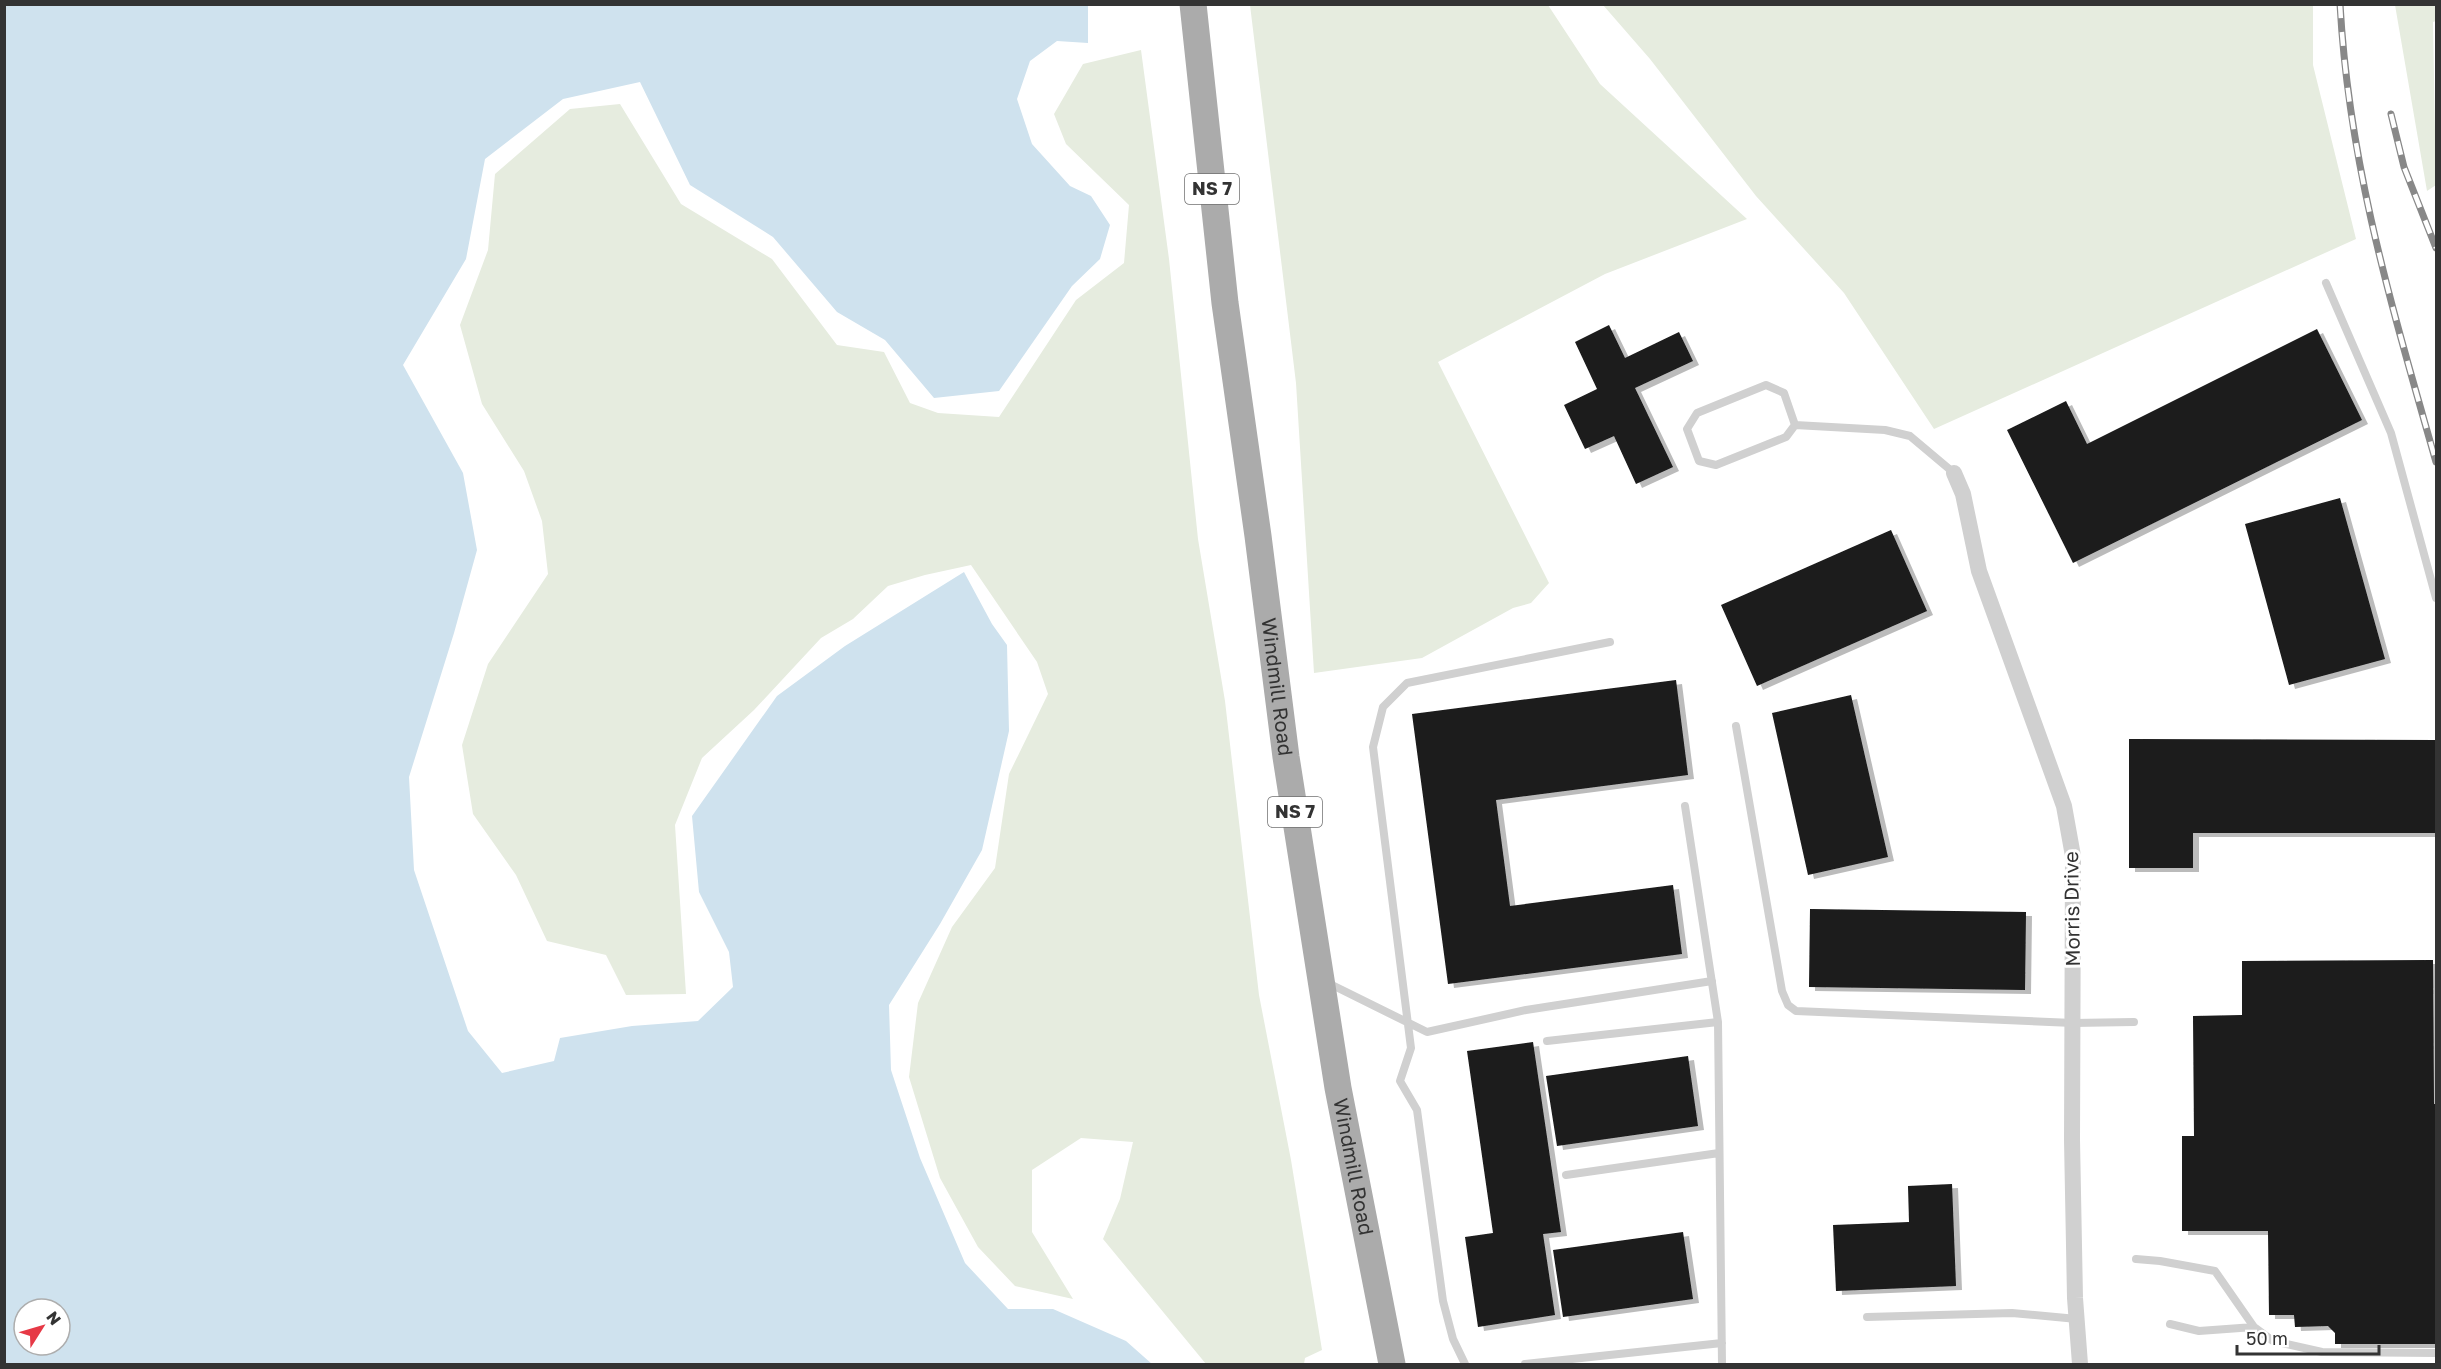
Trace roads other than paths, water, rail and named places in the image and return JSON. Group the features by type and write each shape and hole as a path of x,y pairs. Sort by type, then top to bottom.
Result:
{"main road":[{"name":"Windmill Road","path":"1193,4 1225,303 1286,757 1338,1088 1392,1365"}],"street":[{"name":"Morris Drive","path":"1954,473 1963,494 1979,571 2064,806 2074,877 2072,1140 2080,1365"}],"lane":[{"path":"2326,283 2391,433 2436,598"},
{"path":"1766,385 1784,393 1795,426 1786,437 1716,465 1699,461 1687,429 1697,413 1766,385"},
{"path":"1795,426 1885,430 1910,436 1954,473"},
{"path":"1465,1365 1453,1339 1443,1301 1417,1110 1400,1081 1411,1048 1409,1023 1372,747 1383,707 1407,683 1610,642"},
{"path":"1736,726 1782,991 1788,1005 1796,1011 2073,1023 2134,1022"},
{"path":"1685,806 1718,1022 1722,1365"},
{"path":"1321,979 1427,1032 1526,1010 1712,981"},
{"path":"1547,1041 1718,1022"},
{"path":"1566,1175 1719,1153"},
{"path":"2136,1259 2215,1271 2254,1327 2273,1341 2322,1352 2436,1353"},
{"path":"1867,1317 2012,1313 2077,1319"},
{"path":"2170,1324 2199,1331 2254,1327"},
{"path":"1525,1365 1722,1343"}],"water":[{"path":"5,4 1088,5 1088,43 1057,41 1030,61 1017,99 1032,144 1070,186 1091,196 1110,225 1100,259 1072,286 999,391 934,398 885,340 837,312 773,237 690,185 640,82 563,99 485,159 466,259 403,365 463,473 477,550 409,777 414,870 468,1031 502,1073 554,1061 560,1038 632,1026 698,1021 733,987 729,952 699,892 692,816 777,696 845,646 964,572 992,624 1007,645 1009,731 982,850 940,924 889,1005 891,1070 920,1158 965,1263 1008,1309 1053,1309 1126,1341 1152,1364 5,1364"}],"railway":[{"path":"2340,4 2345,64 2363,180 2389,292 2436,462"},
{"path":"2391,114 2404,167 2436,248"}]}
